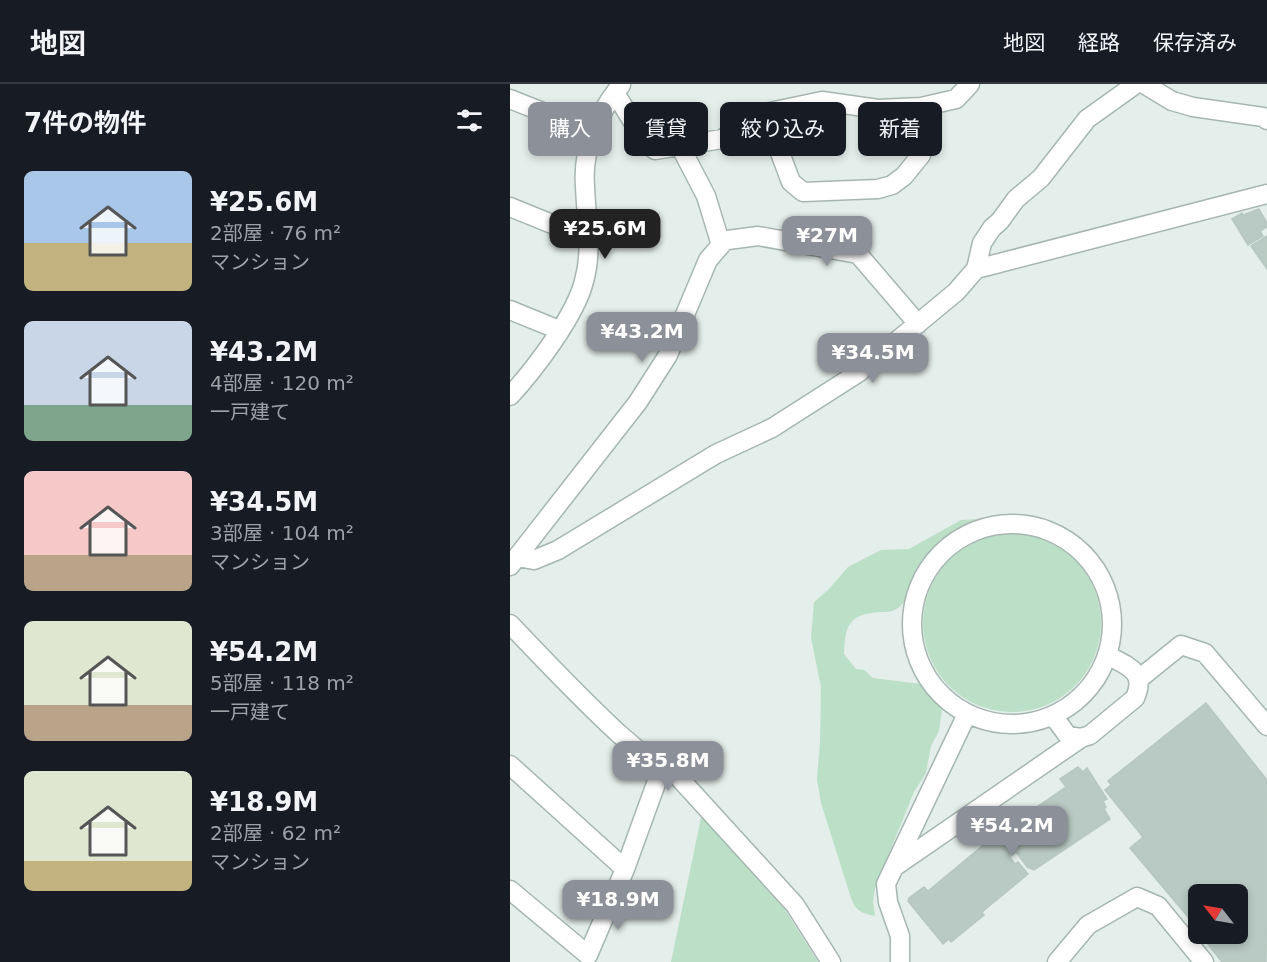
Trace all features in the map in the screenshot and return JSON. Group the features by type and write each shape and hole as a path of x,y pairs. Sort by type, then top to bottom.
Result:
{"street":[{"path":"931,102 970,84"},
{"path":"514,562 534,560 558,550 716,454 772,428 858,373 956,292 976,269 982,243 1016,199 1041,178 1087,119 1136,84"},
{"path":"1144,84 1172,101 1193,107 1266,116"},
{"path":"610,102 618,88"},
{"path":"618,88 625,102"},
{"path":"510,99 528,106"},
{"path":"510,396 529,375 579,299 585,279 589,239 584,183 586,156"},
{"path":"514,562 638,402 668,355 708,260 721,245 706,196 685,156"},
{"path":"781,156 791,182 803,192 878,189 892,185 904,176 920,156"},
{"path":"976,269 1267,194"},
{"path":"510,207 589,239"},
{"path":"720,241 758,236 858,254 918,324"},
{"path":"510,310 559,330"},
{"path":"1022,524 1053,532 1079,549 1099,573 1111,603 1113,635 1107,655 1103,669 1082,697 1054,717 1020,725 985,722 954,707 929,683 914,651 911,616 919,586 936,558 960,538 990,526 1022,524"},
{"path":"510,624 645,757 662,767 671,769 795,905 831,962"},
{"path":"1139,679 1181,645 1205,652 1267,726"},
{"path":"894,866 1080,738 1090,735 1135,698 1139,689 1139,679 1130,668 1107,655"},
{"path":"900,962 900,936 888,902 886,884 967,714"},
{"path":"1054,717 1068,736 1080,738"},
{"path":"510,765 625,868"},
{"path":"510,890 588,955 625,868 662,767"},
{"path":"1058,962 1088,925 1137,897 1158,906 1204,962"}],"green space":[{"path":"980,519 954,533 930,551 915,571 905,600 898,608 889,612 861,615 848,628 844,654 856,669 864,670 873,678 920,684 942,710 939,731 931,746 926,773 914,792 875,888 873,902 875,916 866,914 857,909 851,898 821,803 817,779 821,687 811,638 814,602 848,567 881,550 909,549 961,520"},
{"path":"1012,534 1046,541 1075,560 1094,589 1101,623 1094,657 1075,686 1046,705 1012,712 978,705 949,686 930,657 923,623 930,589 949,560 978,541"},
{"path":"702,813 749,862 782,905 818,962 671,962"}],"building":[{"path":"1259,209 1267,227 1260,231 1263,236 1248,245 1232,219 1242,213 1243,215"},
{"path":"1267,236 1267,269 1251,246"},
{"path":"1206,703 1267,780 1266,962 1222,962 1208,944 1248,944 1248,884 1188,884 1188,917 1130,848 1143,837 1105,790 1111,785 1108,781"},
{"path":"1078,767 1083,772 1087,768 1107,799 1103,801 1106,807 1104,809 1110,819 1034,870 1027,867 1016,852 1010,857 1015,864 1018,862 1028,874 982,912 984,915 951,942 949,939 943,944 908,901 909,898 924,887 928,891 993,837 1066,787 1060,779"}]}
